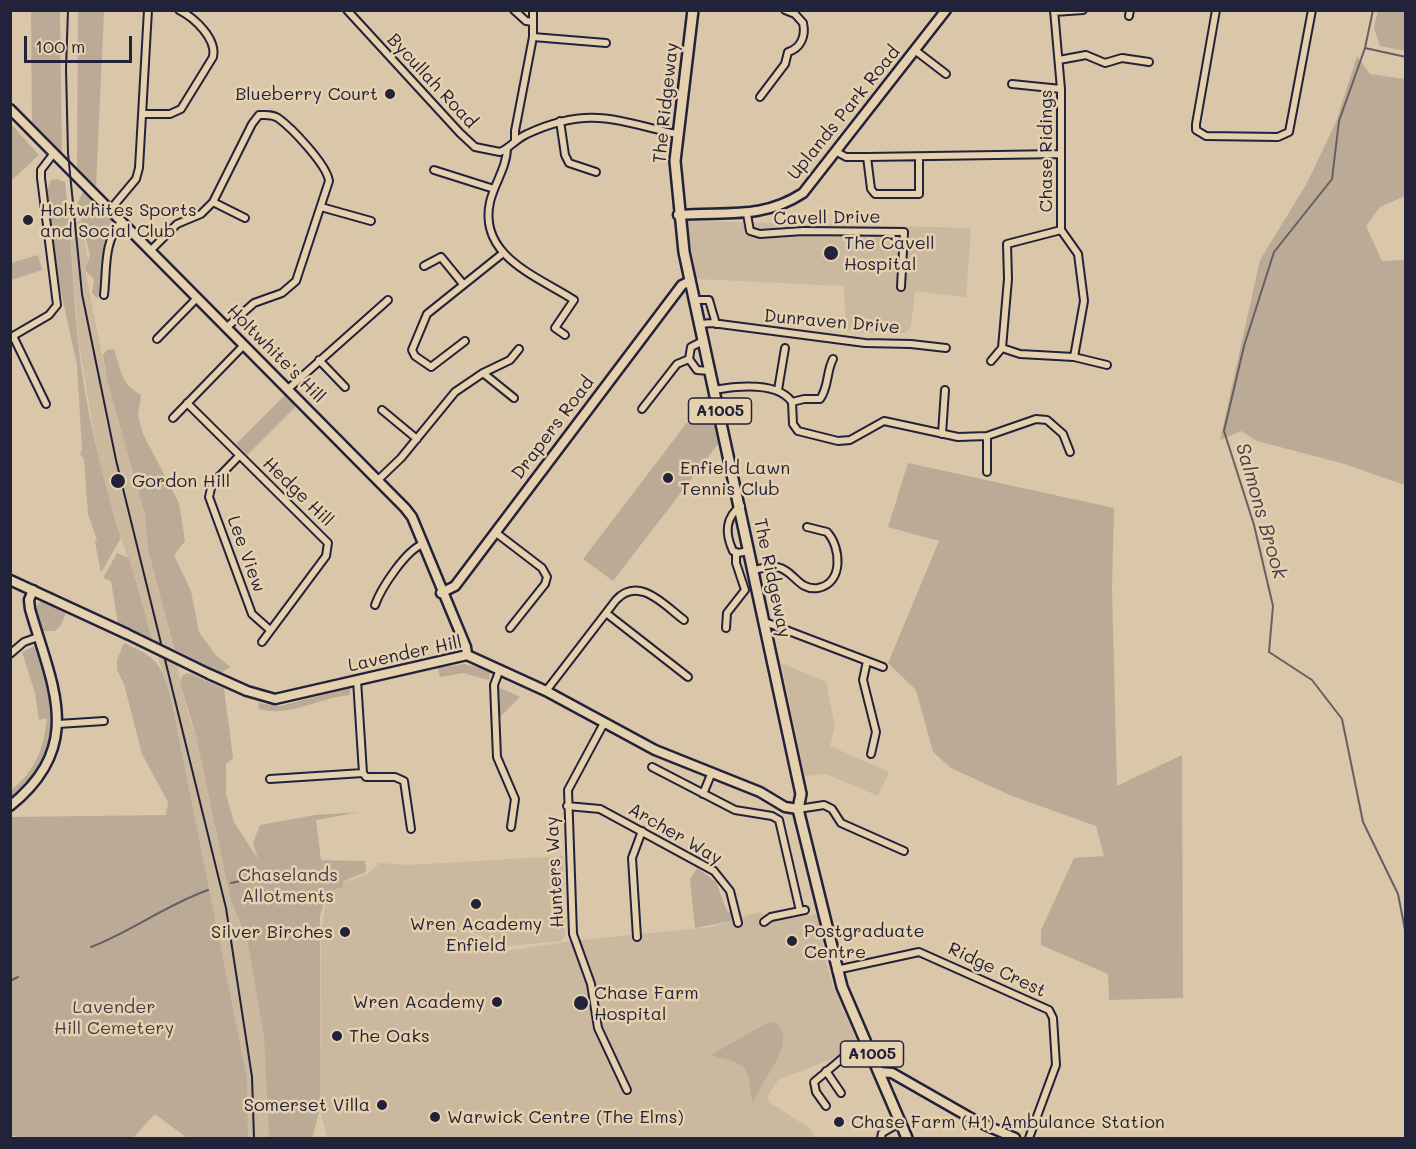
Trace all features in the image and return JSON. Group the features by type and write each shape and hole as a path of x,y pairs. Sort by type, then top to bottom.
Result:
{"main road":[{"name":"The Ridgeway","path":"693,10 676,134 675,172 678,215 690,281 741,506 801,794 798,809 823,900 836,970 907,1138"}],"street":[{"path":"110,210 136,179 148,10"},
{"path":"142,114 170,114 181,110 213,57 215,48 212,39 179,10"},
{"name":"Bycullah Road","path":"347,10 471,144 478,149 496,152 507,148"},
{"path":"514,10 526,21 533,22"},
{"path":"515,140 533,36 533,10"},
{"path":"760,97 785,64 788,52 797,47 803,38 802,23 795,14 785,10"},
{"name":"Uplands Park Road","path":"678,215 747,214 772,208 803,193 946,10"},
{"path":"1054,11 1083,10"},
{"path":"1216,10 1196,124 1201,135 1278,136 1289,132 1312,10"},
{"name":"Chase Ridings","path":"1054,11 1061,89 1061,230 1077,254 1083,277 1084,301 1074,357"},
{"path":"533,36 606,43"},
{"path":"916,51 946,74"},
{"path":"1059,60 1086,55 1105,63 1122,58 1149,62"},
{"path":"1012,84 1061,89"},
{"name":"Holtwhite's Hill","path":"10,110 378,480 412,517 441,593 466,647 467,656"},
{"path":"150,250 177,224 201,214 213,202 252,124 259,115 278,118 328,172 329,181 296,281 282,293 254,303 226,328"},
{"path":"565,335 555,328 574,300 502,254 492,237 489,206 507,148 515,140 560,121 597,117 676,134"},
{"path":"560,121 565,155 569,163 596,172"},
{"path":"837,152 846,157 1061,154"},
{"path":"46,404 12,334 49,315 57,304 40,178 41,170 54,153"},
{"path":"867,157 871,189 875,194 919,194 919,157"},
{"path":"434,170 494,189"},
{"path":"213,202 245,218"},
{"path":"321,207 371,221"},
{"name":"Cavell Drive","path":"747,214 750,231 760,234 803,231 904,232 901,287"},
{"path":"104,295 109,242 122,221"},
{"path":"991,361 1002,348 1008,287 1004,243 1061,230"},
{"path":"465,340 431,367 415,356 412,350 427,314 502,254"},
{"path":"424,266 441,258 463,284"},
{"name":"Drapers Road","path":"441,593 455,586 682,285 690,281"},
{"path":"157,339 197,298"},
{"path":"288,389 388,300"},
{"path":"694,300 709,300 716,324"},
{"name":"Dunraven Drive","path":"700,324 716,324 865,343 911,344 946,348"},
{"path":"703,341 691,347 689,359 697,370 710,371"},
{"path":"173,418 244,345"},
{"path":"778,390 785,348"},
{"path":"1002,348 1020,354 1074,357 1107,365"},
{"path":"378,480 417,439 455,392 483,372 510,360 519,349"},
{"path":"642,409 677,364 689,359"},
{"path":"714,390 737,386 778,390 792,402 820,399 824,394 828,368 833,359"},
{"path":"319,360 345,387"},
{"path":"483,372 514,398"},
{"path":"942,434 945,390"},
{"path":"792,402 793,424 798,431 838,441 850,440 884,421 892,420 922,431 958,437 987,436 1036,419 1047,420 1063,434 1070,452"},
{"name":"Hedge Hill","path":"188,403 324,538 329,546 326,556 262,642"},
{"path":"382,410 417,439"},
{"path":"987,436 987,472"},
{"name":"Lee View","path":"239,456 212,484 209,497 252,614 270,630"},
{"path":"741,506 732,513 727,527 731,548 736,552 749,551"},
{"path":"754,570 776,566 786,570 800,584 817,588 826,585 837,568 837,549 827,532 807,527"},
{"path":"495,532 543,568 547,577 545,584 510,628"},
{"path":"375,605 380,593 410,552 423,544"},
{"path":"726,628 727,613 745,590 736,563 736,552"},
{"name":"Lavender Hill","path":"10,580 247,691 275,699 467,656 546,691 655,750 760,792 785,807 798,809"},
{"path":"10,806 40,775 50,759 58,724 50,677 29,603 33,590"},
{"path":"546,691 620,595 638,590 650,594 684,620"},
{"path":"606,613 688,677"},
{"path":"765,622 883,667"},
{"path":"10,654 24,642 38,637"},
{"path":"867,662 863,680 876,732 871,754"},
{"path":"500,669 494,685 497,757 515,799 511,827"},
{"path":"357,680 363,772 366,777 395,777 404,781 411,830"},
{"path":"58,724 105,721"},
{"name":"Hunters Way","path":"604,723 571,783 567,806 574,943 591,984 598,1028 627,1090"},
{"path":"652,767 735,810 772,816 779,820 802,910 771,917 764,922"},
{"path":"270,779 363,772"},
{"path":"703,794 711,772"},
{"path":"798,809 824,805 832,809 845,825 904,851"},
{"name":"Archer Way","path":"567,806 594,807 642,831 722,878 730,891 738,923"},
{"path":"638,937 632,858 642,831"},
{"name":"Ridge Crest","path":"836,970 919,952 1049,1010 1053,1018 1056,1065 1029,1138"},
{"path":"826,1106 816,1092 814,1082 867,1042"},
{"path":"826,1071 841,1093"},
{"path":"879,1072 892,1073 976,1121 1015,1138"},
{"path":"881,1138 882,1133 900,1123"}],"shaded area":[{"path":"69,221 81,221 88,260 85,270 107,380 145,515 149,548 190,721 196,736 231,901 247,939 264,1038 269,1138 248,1138 247,1078 171,699 99,465 79,343"},
{"name":"The Cavell Hospital","path":"686,221 971,228 966,297 915,291 911,326 905,333 861,333 846,330 844,286 697,279"},
{"path":"781,663 826,682 835,727 830,746 889,772 878,796 826,774 805,776"},
{"name":"Chase Farm Hospital","path":"563,856 565,935 561,941 499,947 480,935 403,909 477,936 499,952 572,941 711,927 759,912 774,921 819,914 825,959 834,989 856,1039 837,1057 778,1080 767,1097 769,1102 809,1128 816,1138 327,1138 320,1109 321,933 327,894 342,888 343,882 366,875 380,863 407,865"}],"green space":[{"path":"1378,10 1405,11 1405,51 1380,46 1374,28"},
{"path":"31,11 60,11 62,154 32,126"},
{"path":"78,11 104,11 96,186 77,168"},
{"path":"1357,56 1370,74 1405,79 1405,196 1380,207 1366,226 1382,261 1405,260 1405,485 1341,463 1257,441 1241,431 1220,440 1260,260 1307,183 1336,122"},
{"path":"11,124 39,155 11,181"},
{"path":"51,180 65,182 78,341 89,416 121,538 101,573 95,542 97,540 88,514 84,459 80,454 82,449 77,365 50,242 45,194"},
{"path":"83,192 89,195 114,224 109,231 103,293 97,298 92,293 94,279 85,270 90,255 77,204"},
{"path":"38,255 42,270 11,280 11,263"},
{"path":"114,349 126,381 134,391 141,395 138,415 143,434 179,503 185,541 174,555 191,591 199,632 215,654 230,667 221,673 174,649 148,548 145,515 107,380 103,355 107,350"},
{"path":"285,395 296,406 247,455 236,444"},
{"name":"Enfield Lawn Tennis Club","path":"708,395 719,443 613,581 583,559"},
{"path":"908,463 1114,508 1112,588 1117,786 1182,755 1183,998 1109,1000 1108,974 1041,945 1041,930 1074,858 1104,856 1096,826 1012,796 951,768 933,752 916,690 888,663 939,541 888,527"},
{"path":"117,553 129,558 152,639 118,623 111,581 103,578"},
{"path":"41,601 66,613 61,625 55,631 43,631 35,608"},
{"name":"Lavender Hill Cemetery","path":"124,643 144,653 156,663 161,669 171,699 247,1078 248,1138 187,1138 155,1114 133,1138 20,1138 11,1135 11,817 166,815 168,802 142,754 124,684 117,670 117,660"},
{"path":"35,646 41,658 50,700 52,732 44,758 36,771 11,797 11,790 26,775 37,758 46,729 47,718 39,720 35,693 22,652"},
{"path":"464,664 490,670 489,680 463,673 440,677 438,668"},
{"name":"Chaselands Allotments","path":"189,673 224,689 233,758 226,764 226,794 234,822 258,859 253,843 260,825 315,815 360,812 316,820 321,860 365,861 366,872 343,881 343,887 327,893 320,916 320,1109 312,1138 269,1138 264,1038 247,939 231,901 196,736 180,682 183,675"},
{"path":"496,686 520,697 498,719"},
{"path":"350,688 350,695 294,709 271,711 259,709 258,703 280,706"},
{"path":"697,868 716,882 727,911 733,914 731,921 695,928 690,879"},
{"path":"775,1022 782,1030 781,1051 754,1103 746,1070 731,1060 711,1055 767,1023"}],"waterway":[{"name":"Salmons Brook","path":"1373,10 1365,48 1339,121 1332,179 1274,252 1244,346 1224,431 1254,525 1273,606 1269,652 1312,680 1342,719 1363,822 1398,894 1406,935"},
{"path":"1365,48 1406,57"},
{"path":"231,883 245,880"},
{"path":"91,947 208,890"},
{"path":"10,981 18,977"}],"railway":[{"path":"68,10 66,69 68,153 82,294 116,460 226,908 252,1077 254,1138"}],"place":[{"name":"Blueberry Court","path":"390,94"},
{"name":"Holtwhites Sports and Social Club","path":"28,220"},
{"name":"The Cavell Hospital","path":"831,253"},
{"name":"Enfield Lawn Tennis Club","path":"668,478"},
{"name":"Gordon Hill","path":"118,481"},
{"name":"Wren Academy Enfield","path":"476,904"},
{"name":"Silver Birches","path":"345,932"},
{"name":"Postgraduate Centre","path":"792,941"},
{"name":"Wren Academy","path":"497,1002"},
{"name":"Chase Farm Hospital","path":"581,1003"},
{"name":"The Oaks","path":"337,1036"},
{"name":"Somerset Villa","path":"382,1105"},
{"name":"Warwick Centre (The Elms)","path":"435,1117"},
{"name":"Chase Farm (H1) Ambulance Station","path":"839,1122"}]}
